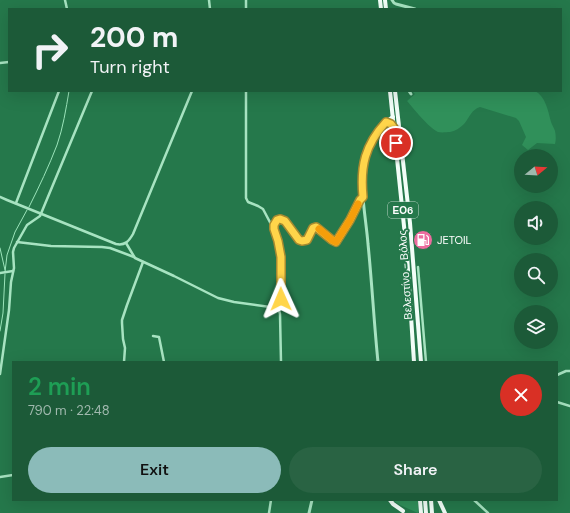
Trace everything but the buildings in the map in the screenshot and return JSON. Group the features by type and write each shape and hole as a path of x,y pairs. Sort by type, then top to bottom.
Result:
{"highway":[{"name":"Βελεστίνο - Βόλος","path":"390,92 407,255 413,361"},
{"name":"Βελεστίνο - Βόλος","path":"395,92 410,223 421,361"},
{"path":"393,117 386,122 391,124 394,128"},
{"path":"391,501 404,511"},
{"path":"420,501 421,513"},
{"path":"425,501 426,513"},
{"path":"431,501 432,513"},
{"path":"439,501 445,513"}],"street":[{"path":"392,0 400,6 410,8"},
{"path":"16,204 59,92"},
{"path":"0,374 14,265 13,252 26,225 39,217 92,92"},
{"path":"0,197 116,244 126,243 130,240 133,234 192,92"},
{"path":"246,92 246,198 248,202 262,209 274,229 278,241 281,257 281,305 279,309 281,361"},
{"path":"378,361 362,176 364,160 373,139 386,122"},
{"path":"274,229 274,225 277,220 282,219 299,240 307,240 313,228 316,227 336,242 363,197"},
{"path":"17,242 51,246 110,248 134,257 223,300 279,309"},
{"path":"126,243 134,257"},
{"path":"124,361 125,348 122,324 125,310 143,262"},
{"path":"418,267 426,361"},
{"path":"0,273 13,271"},
{"path":"415,291 420,291"},
{"path":"153,336 159,337 164,361"},
{"path":"558,375 570,371"},
{"path":"558,402 570,406"},
{"path":"0,477 12,475"},
{"path":"269,513 271,501"},
{"path":"308,513 312,501"},
{"path":"475,501 488,513"}],"green space":[{"path":"413,92 536,92 542,97 546,105 555,131 555,144 537,143 529,149 527,149 522,145 526,137 519,121 516,118 480,107 473,112 464,124 454,131 438,132 426,123 407,101 415,94"},
{"path":"394,501 418,501 418,513"}],"waterway":[{"path":"29,207 57,145 63,125 69,92"},
{"path":"5,272 7,255 15,232 27,210"},
{"path":"0,248 5,270"},
{"path":"0,331 3,313 5,274"}],"slow traffic":[{"path":"319,229 334,242 336,242 358,204"}],"place":[{"name":"JETOIL","path":"423,240"}],"route":[{"path":"281,299 281,257 274,229 274,225 277,220 282,219 285,221 299,240 307,240 313,228 316,227 336,242 363,197 362,176 364,160 373,139 386,122 391,124 394,128 396,143"}]}
